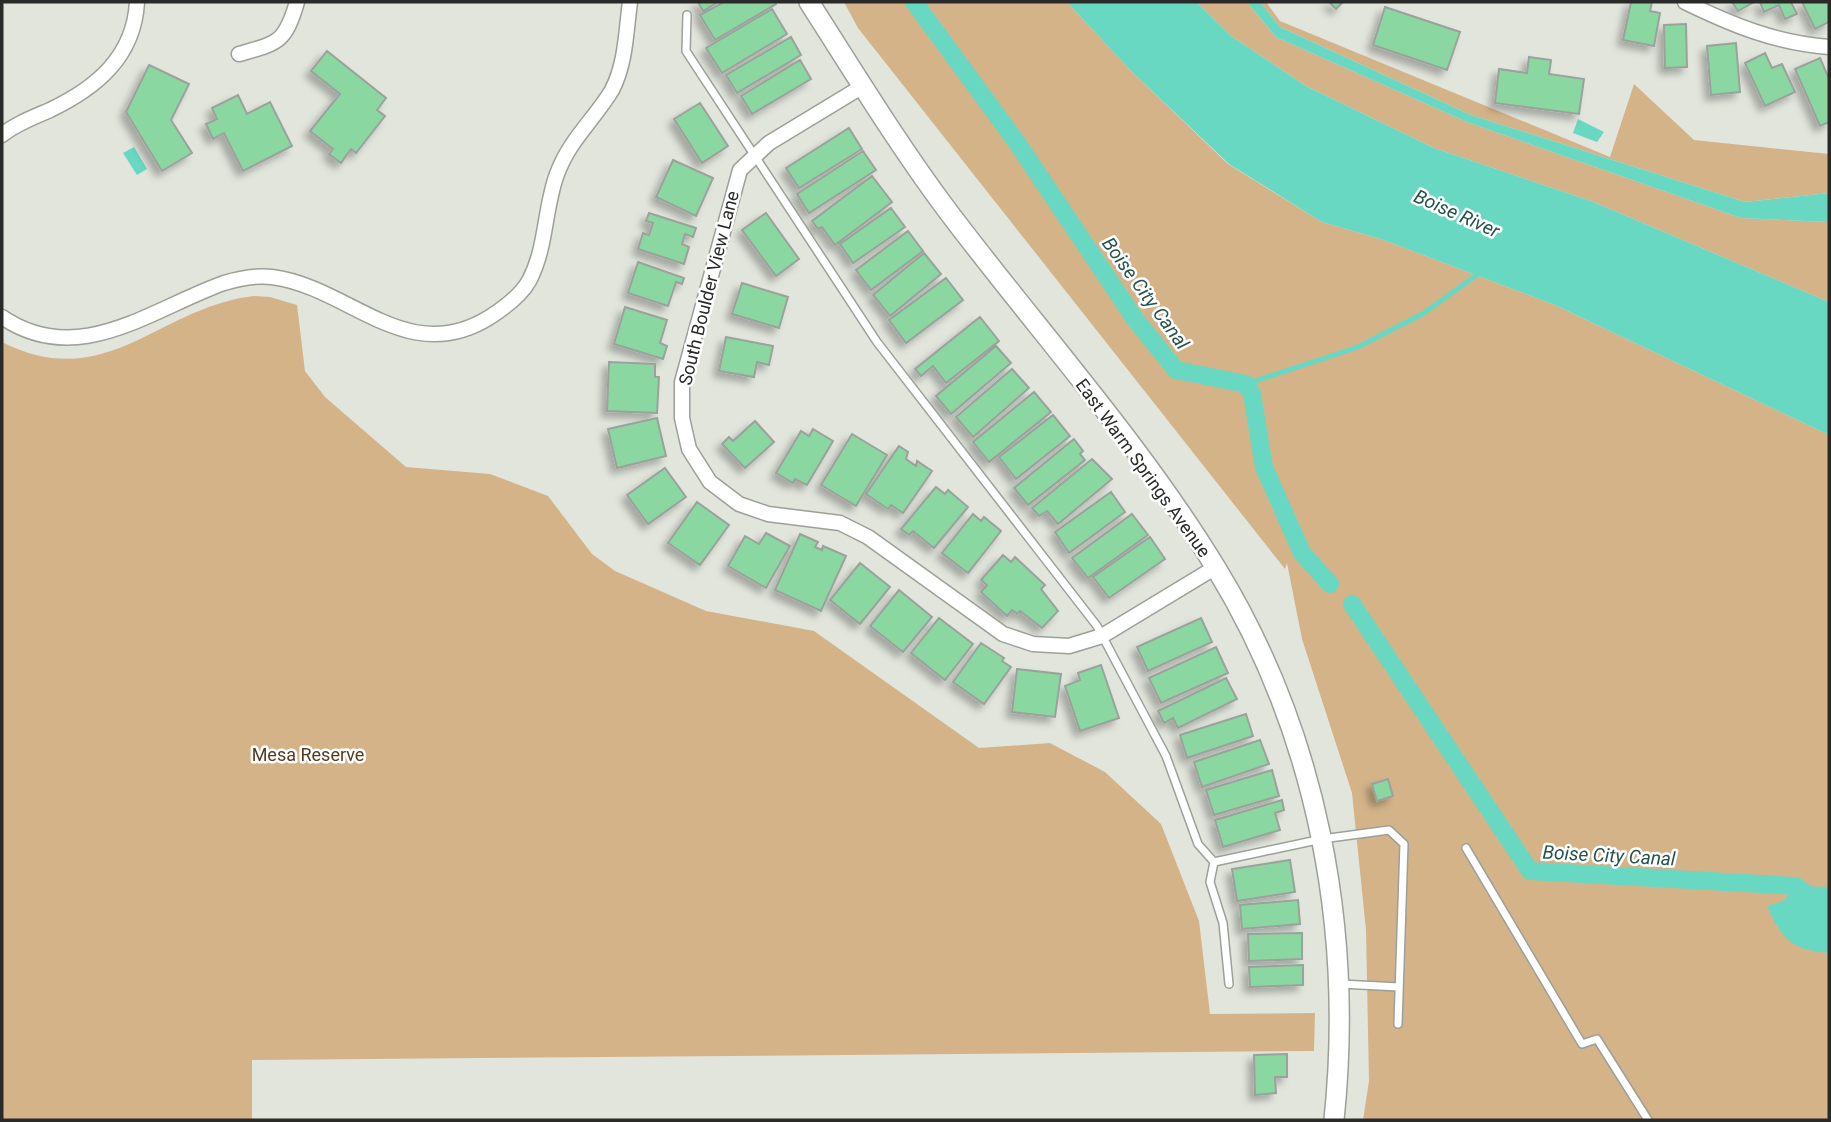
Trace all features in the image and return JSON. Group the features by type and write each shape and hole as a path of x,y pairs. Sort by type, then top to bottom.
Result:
{"street":[{"path":"2,135 95,85 117,62 130,39 136,2"},
{"path":"239,54 274,44 290,29 297,2"},
{"path":"2,317 39,336 61,339 91,337 225,283 246,277 270,277 290,281 392,327 419,334 443,334 472,328 503,309 528,283 541,253 556,176 570,142 612,89 623,60 630,2"},
{"name":"East Warm Springs Avenue","path":"809,2 932,189 1158,482 1216,568 1261,650 1301,757 1322,839 1336,923 1340,984 1339,1077 1334,1120"},
{"path":"1685,2 1727,23 1774,39 1829,47"},
{"name":"South Boulder View Lane","path":"863,86 754,155 740,170 682,382 682,418 690,449 710,482 739,504 768,514 840,523 868,537 1003,634 1033,644 1069,646 1102,636 1216,568"}],"lane":[{"path":"687,15 686,51 877,342 1102,636 1166,756 1198,844 1214,862"},
{"path":"1214,862 1322,839 1390,830 1404,844 1398,1024"},
{"path":"1466,848 1582,1044 1597,1039 1648,1120"},
{"path":"1214,862 1210,882 1223,923 1229,984"},
{"path":"1340,984 1399,987"}],"green space":[{"path":"844,2 1067,2 1131,71 1228,164 1322,222 1381,239 1555,305 1829,435 1829,1120 1363,1120 1369,1081 1366,930 1352,793 1302,639 1287,563 1285,569 858,28"},
{"path":"1196,2 1247,2 1276,37 1467,122 1741,218 1829,222 1829,302 1591,201 1434,148 1306,86 1231,36"},
{"path":"1260,2 1266,2 1280,21 1610,157 1634,84 1694,140 1829,154 1829,193 1745,202 1471,115 1280,27"},
{"name":"Mesa Reserve","path":"254,296 270,297 297,305 305,371 325,397 406,467 490,474 548,496 592,554 615,571 706,611 814,631 979,748 1050,743 1105,772 1161,824 1199,921 1210,1014 1315,1013 1314,1051 252,1060 252,1120 2,1120 2,342 39,356 72,359 103,354 220,303"}],"water":[{"name":"Boise River","path":"1067,2 1196,2 1231,36 1306,86 1434,148 1591,201 1829,302 1829,435 1555,305 1381,239 1322,222 1229,164 1131,71"},
{"path":"1247,2 1260,2 1280,27 1471,115 1745,202 1829,193 1829,222 1741,218 1467,122 1276,37"},
{"path":"1578,119 1604,132 1597,142 1573,133"},
{"path":"134,147 147,169 137,175 123,153"},
{"path":"1796,886 1829,887 1829,953 1805,949 1789,941 1772,917 1767,906 1783,901"}],"building":[{"path":"698,2 718,2 703,11"},
{"path":"724,2 776,4 715,40 700,15"},
{"path":"1329,2 1343,2 1336,9"},
{"path":"1631,2 1652,2 1650,11 1660,13 1654,46 1623,40"},
{"path":"1732,2 1754,2 1738,11"},
{"path":"1760,2 1791,2 1797,14 1785,19 1779,5 1764,12"},
{"path":"1802,2 1829,2 1829,22 1815,29"},
{"path":"1385,7 1460,32 1447,70 1373,45"},
{"path":"772,9 787,34 722,73 706,48"},
{"path":"1686,24 1687,67 1665,68 1664,25"},
{"path":"791,37 801,55 737,93 726,75"},
{"path":"1736,43 1740,92 1711,95 1707,46"},
{"path":"327,51 386,98 377,110 385,116 356,153 351,149 341,163 329,154 333,149 310,131 340,94 311,71"},
{"path":"1765,53 1772,68 1782,64 1795,92 1765,106 1745,63"},
{"path":"1529,57 1551,60 1549,74 1584,79 1579,114 1495,103 1499,69 1527,73"},
{"path":"1820,58 1829,79 1829,122 1820,126 1795,69"},
{"path":"800,60 811,79 752,114 741,96"},
{"path":"149,65 189,84 171,120 192,153 162,171 126,112"},
{"path":"238,95 247,114 270,102 292,146 243,171 224,133 213,139 206,124 217,119 212,108"},
{"path":"700,103 728,146 702,163 674,119"},
{"path":"849,128 862,149 799,188 786,168"},
{"path":"863,151 876,170 809,213 797,194"},
{"path":"673,160 713,178 696,216 656,197"},
{"path":"872,176 892,202 835,245 822,227 818,229 812,221"},
{"path":"891,208 905,227 853,263 840,244"},
{"path":"649,213 696,228 693,237 685,234 682,244 689,247 684,264 638,249 643,233 649,235 653,223 646,221"},
{"path":"766,213 799,259 776,276 742,230"},
{"path":"908,231 923,251 871,290 856,270"},
{"path":"924,253 941,274 890,316 873,295"},
{"path":"638,262 684,278 682,284 676,282 668,306 628,293"},
{"path":"946,278 963,300 906,343 889,320"},
{"path":"742,283 788,297 779,328 732,314"},
{"path":"625,307 667,320 660,343 667,346 663,359 614,344"},
{"path":"980,317 999,341 946,383 933,366 921,376 915,369"},
{"path":"726,337 773,346 769,365 757,362 754,377 719,371"},
{"path":"996,346 1011,363 951,414 936,396"},
{"path":"609,362 655,364 655,377 659,377 657,413 607,411"},
{"path":"1012,369 1029,388 973,437 956,417"},
{"path":"1034,392 1051,412 989,462 973,442"},
{"path":"1053,415 1070,436 1016,479 999,457"},
{"path":"657,418 666,456 617,468 608,429"},
{"path":"755,421 774,442 745,468 722,444 729,437 733,441"},
{"path":"813,429 833,441 807,485 795,479 793,483 776,473 801,431 809,436"},
{"path":"852,434 887,455 856,506 821,485"},
{"path":"1074,439 1083,451 1080,454 1085,460 1028,505 1014,488"},
{"path":"899,446 908,452 906,459 916,466 917,461 932,471 903,513 891,505 888,509 866,494"},
{"path":"1092,459 1112,479 1058,524 1047,511 1039,516 1032,508"},
{"path":"665,468 686,497 648,524 627,495"},
{"path":"936,487 945,494 948,490 968,507 934,548 913,531 909,535 901,529"},
{"path":"1111,492 1125,512 1069,553 1055,532"},
{"path":"697,502 729,525 700,565 668,543"},
{"path":"973,514 981,521 984,517 1001,531 968,573 942,553"},
{"path":"1132,514 1148,535 1088,578 1072,558"},
{"path":"766,533 790,546 766,588 728,566 745,536 759,544"},
{"path":"800,534 818,542 815,547 822,550 823,546 846,556 821,611 775,590"},
{"path":"1150,537 1165,559 1109,598 1093,577"},
{"path":"1003,555 1011,562 1015,557 1045,585 1041,589 1058,611 1042,628 1020,611 1017,614 1012,610 1007,616 981,592 987,585 981,580"},
{"path":"860,563 890,587 860,624 830,600"},
{"path":"899,590 932,617 903,652 870,626"},
{"path":"939,618 973,644 945,680 911,653"},
{"path":"1201,618 1212,642 1148,671 1137,647"},
{"path":"981,643 1004,658 1002,661 1011,667 984,704 953,682"},
{"path":"1216,647 1228,673 1161,703 1149,678"},
{"path":"1101,665 1119,718 1080,731 1065,686 1080,680 1078,673"},
{"path":"1017,669 1061,674 1055,717 1012,712"},
{"path":"1226,678 1237,699 1178,728 1173,718 1164,723 1158,711"},
{"path":"1246,714 1253,736 1187,758 1180,735"},
{"path":"1260,740 1269,764 1202,787 1194,762"},
{"path":"1272,770 1279,796 1214,815 1206,790"},
{"path":"1388,779 1393,796 1377,801 1372,784"},
{"path":"1282,800 1284,810 1275,813 1280,830 1223,847 1215,820"},
{"path":"1290,860 1295,892 1237,901 1232,869"},
{"path":"1298,900 1300,924 1242,929 1240,905"},
{"path":"1302,933 1302,959 1249,961 1248,934"},
{"path":"1303,965 1303,985 1250,987 1249,967"},
{"path":"1287,1054 1287,1077 1275,1077 1276,1093 1255,1095 1254,1055"}],"waterway":[{"name":"Boise City Canal","path":"914,2 1018,144 1135,319 1176,370 1246,384 1252,394 1264,467 1302,553 1330,584"},
{"path":"1246,384 1358,347 1424,313 1478,274"},
{"name":"Boise City Canal","path":"1352,604 1530,871 1796,886 1829,912"}]}
